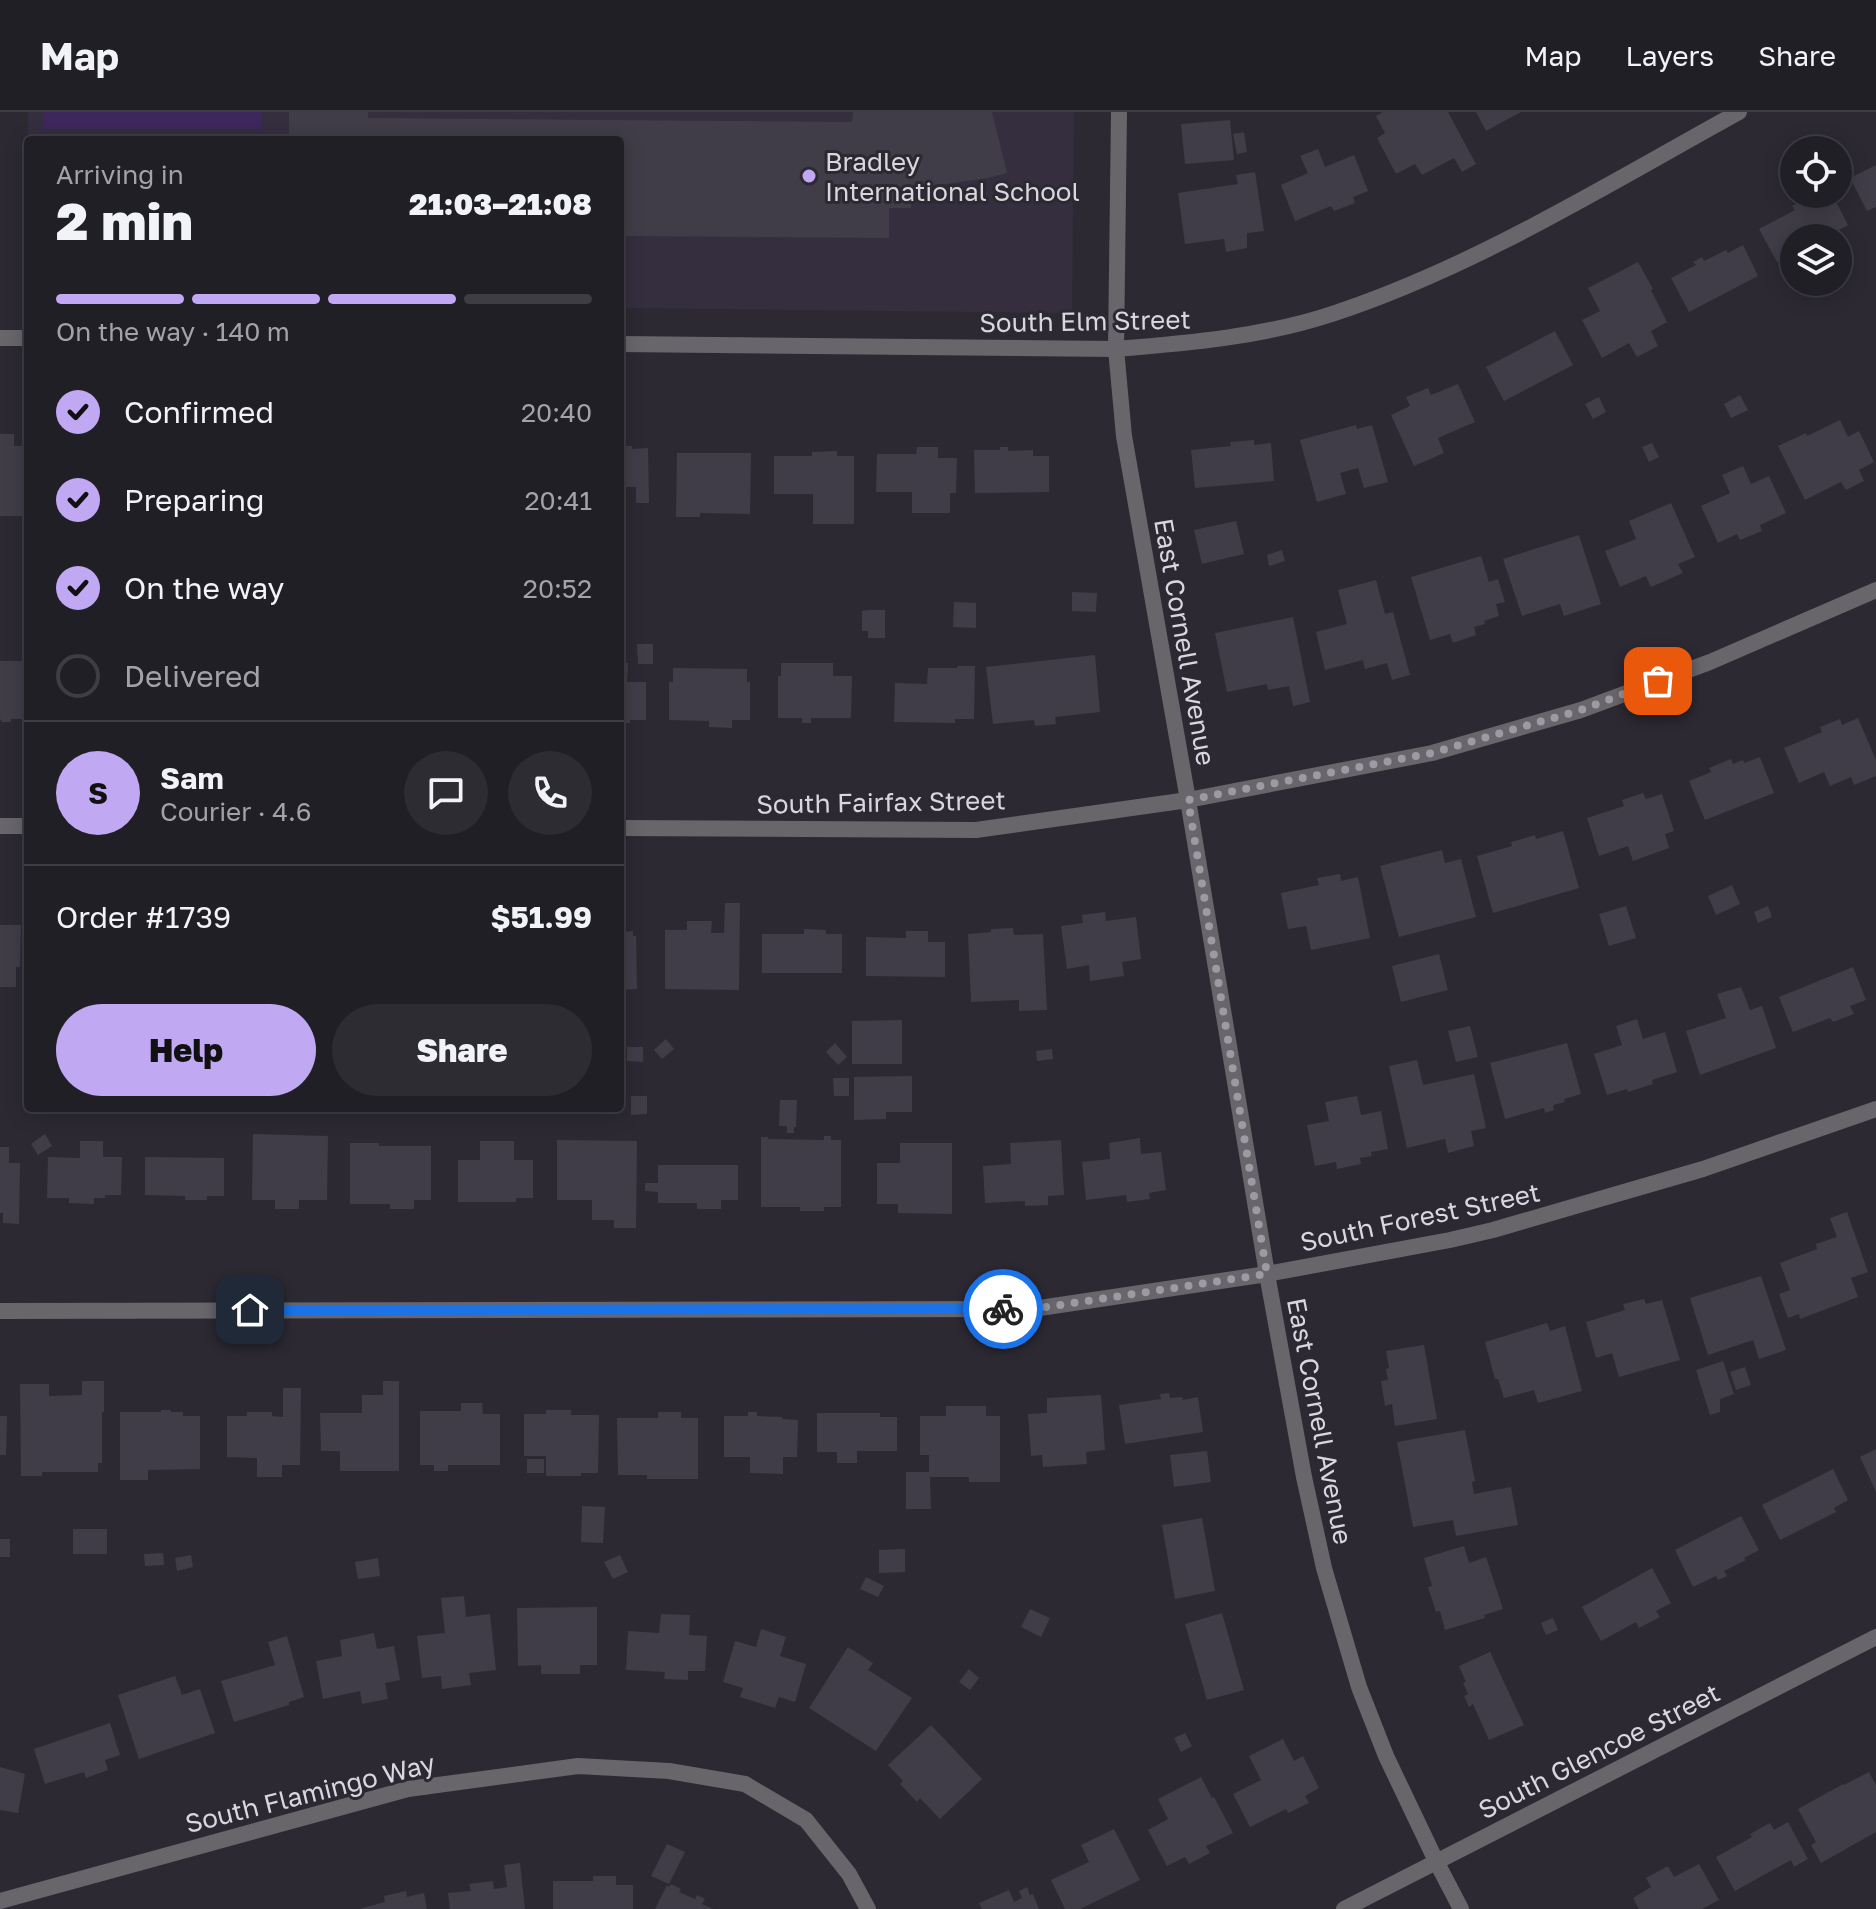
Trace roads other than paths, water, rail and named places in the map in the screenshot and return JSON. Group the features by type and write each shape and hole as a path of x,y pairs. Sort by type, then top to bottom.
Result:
{"street":[{"name":"East Cornell Avenue","path":"1119,112 1116,349 1124,436 1267,1274 1311,1513 1341,1629 1376,1733 1461,1909"},
{"name":"South Elm Street","path":"624,344 1116,349 1194,343 1264,332 1330,315 1409,286 1498,244 1739,112"},
{"path":"0,338 24,338"},
{"name":"South Fairfax Street","path":"624,828 976,830 1188,800 1432,753 1581,710 1710,662 1876,590"},
{"path":"0,826 24,826"},
{"name":"South Forest Street","path":"0,1311 1033,1309 1267,1274 1450,1240 1703,1169 1876,1109"},
{"name":"South Glencoe Street","path":"1344,1909 1876,1637"},
{"name":"South Flamingo Way","path":"0,1901 408,1789 578,1766 669,1771 745,1784 806,1820 849,1874 868,1909"}],"place":[{"name":"Bradley International School","path":"809,176"}]}
